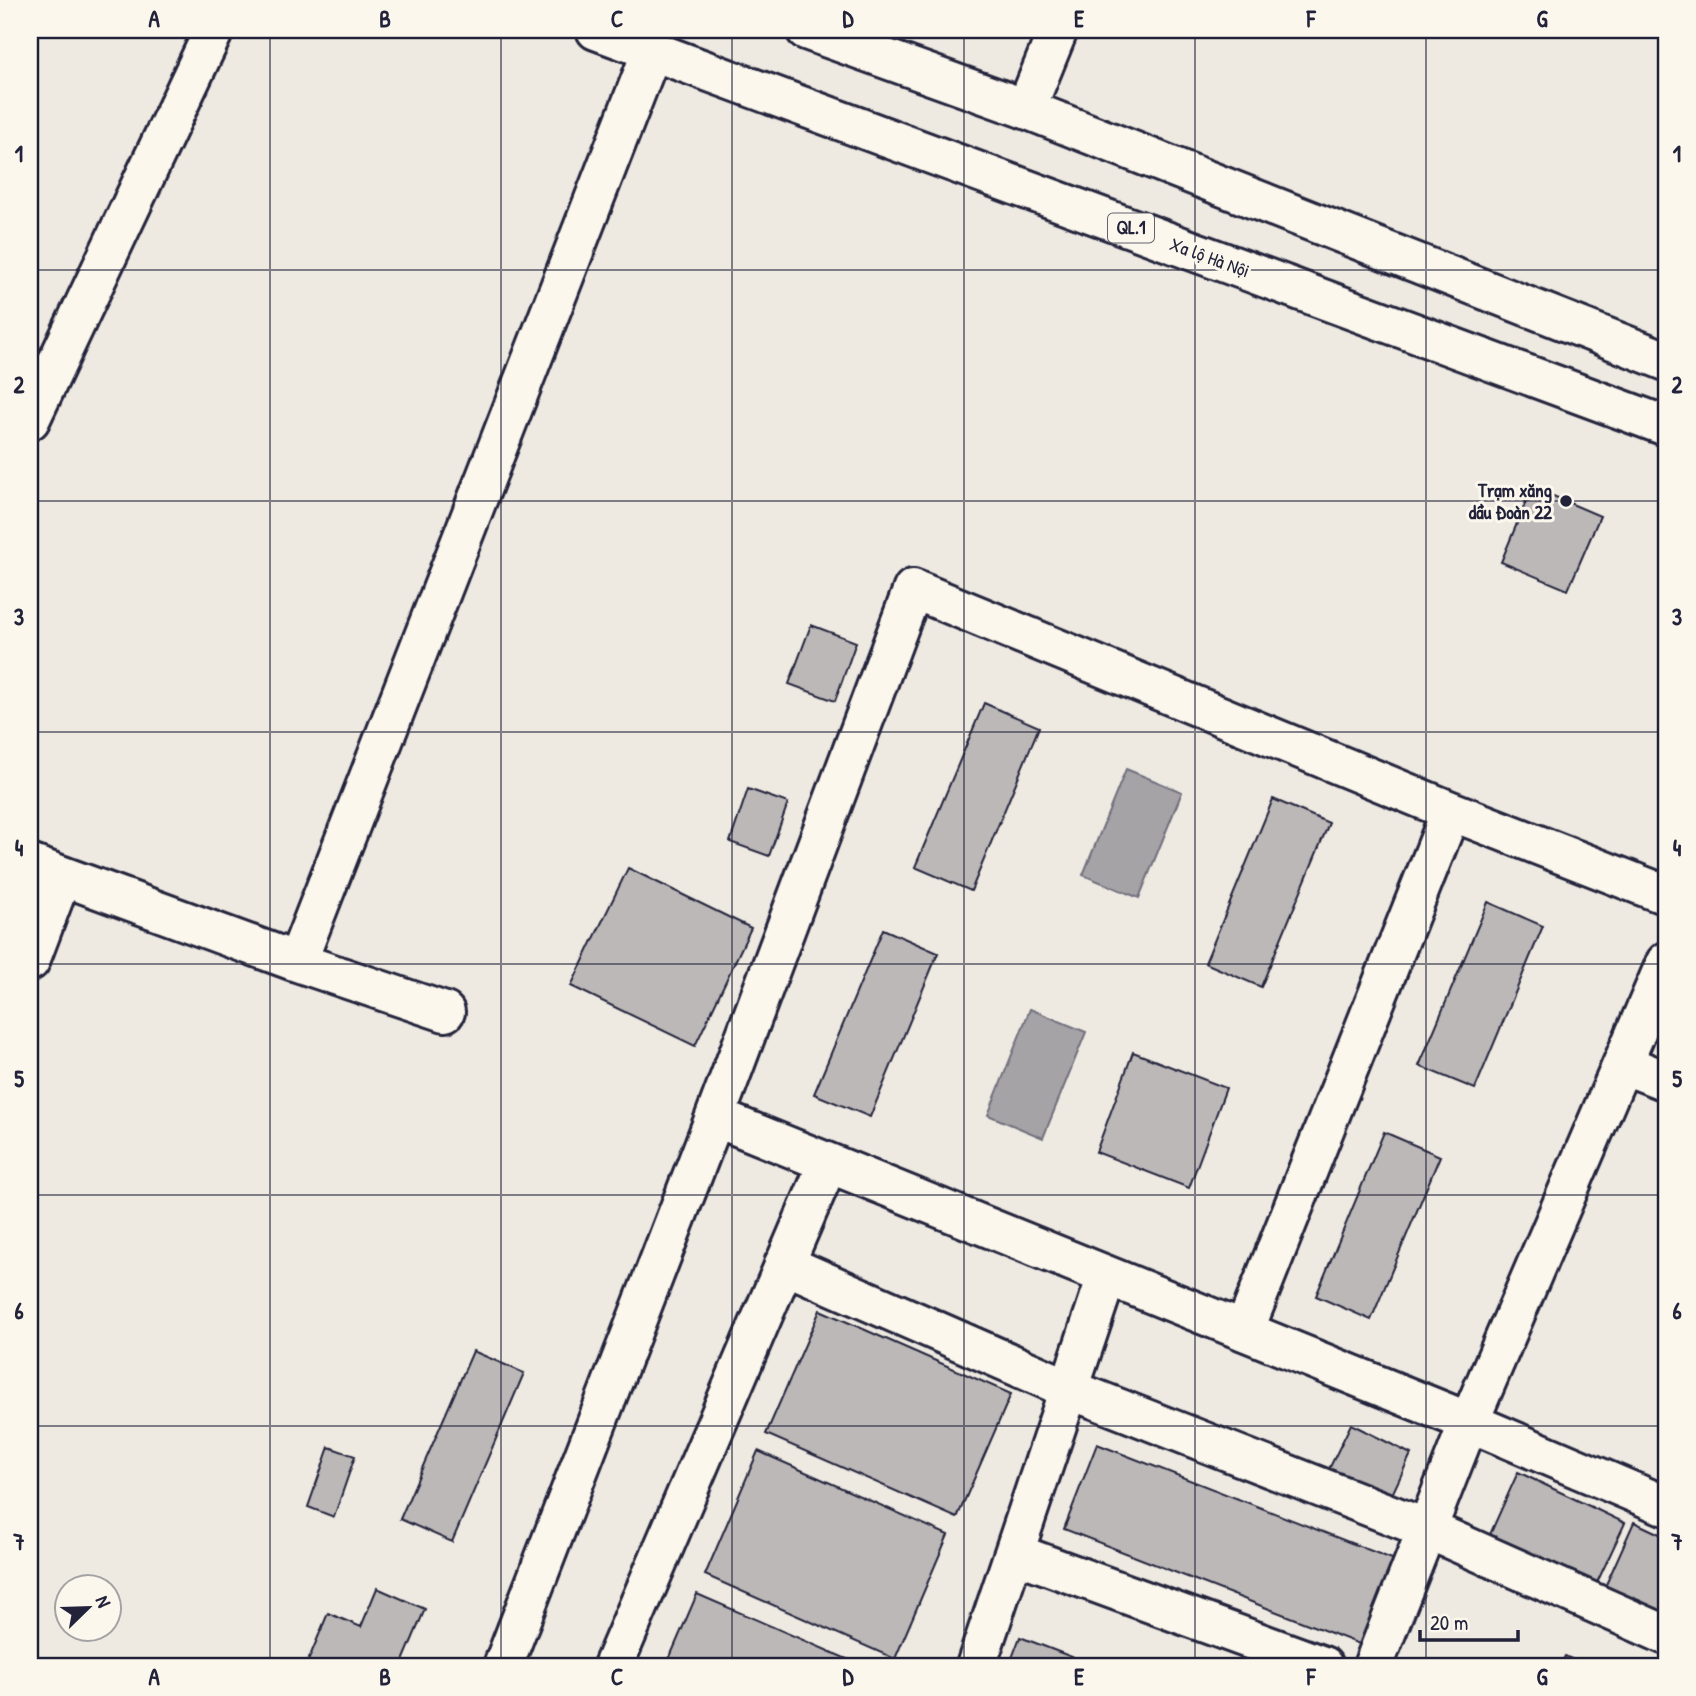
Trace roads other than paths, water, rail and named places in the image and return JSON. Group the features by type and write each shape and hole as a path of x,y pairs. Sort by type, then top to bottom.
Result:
{"main road":[{"path":"30,420 214,30"},
{"name":"Xa lộ Hà Nội","path":"596,30 1666,426"},
{"path":"806,30 1026,109 1666,361"},
{"path":"1026,109 1058,30"},
{"path":"297,962 652,51"},
{"path":"503,1666 715,1117 913,589 1451,811 1666,895"},
{"path":"1244,1331 1451,811"},
{"path":"30,961 46,870 297,962 444,1012"},
{"path":"1373,1666 1469,1422 1666,962"},
{"path":"1623,1064 1666,1081"},
{"path":"715,1117 1469,1422 1666,1506"},
{"path":"613,1666 828,1163"},
{"path":"785,1265 1069,1389 1427,1529 1666,1635"},
{"path":"976,1666 1107,1276"},
{"path":"1014,1553 1323,1666"}],"place":[{"name":"Trạm xăng dầu Đoàn 22","path":"1566,501"}]}
